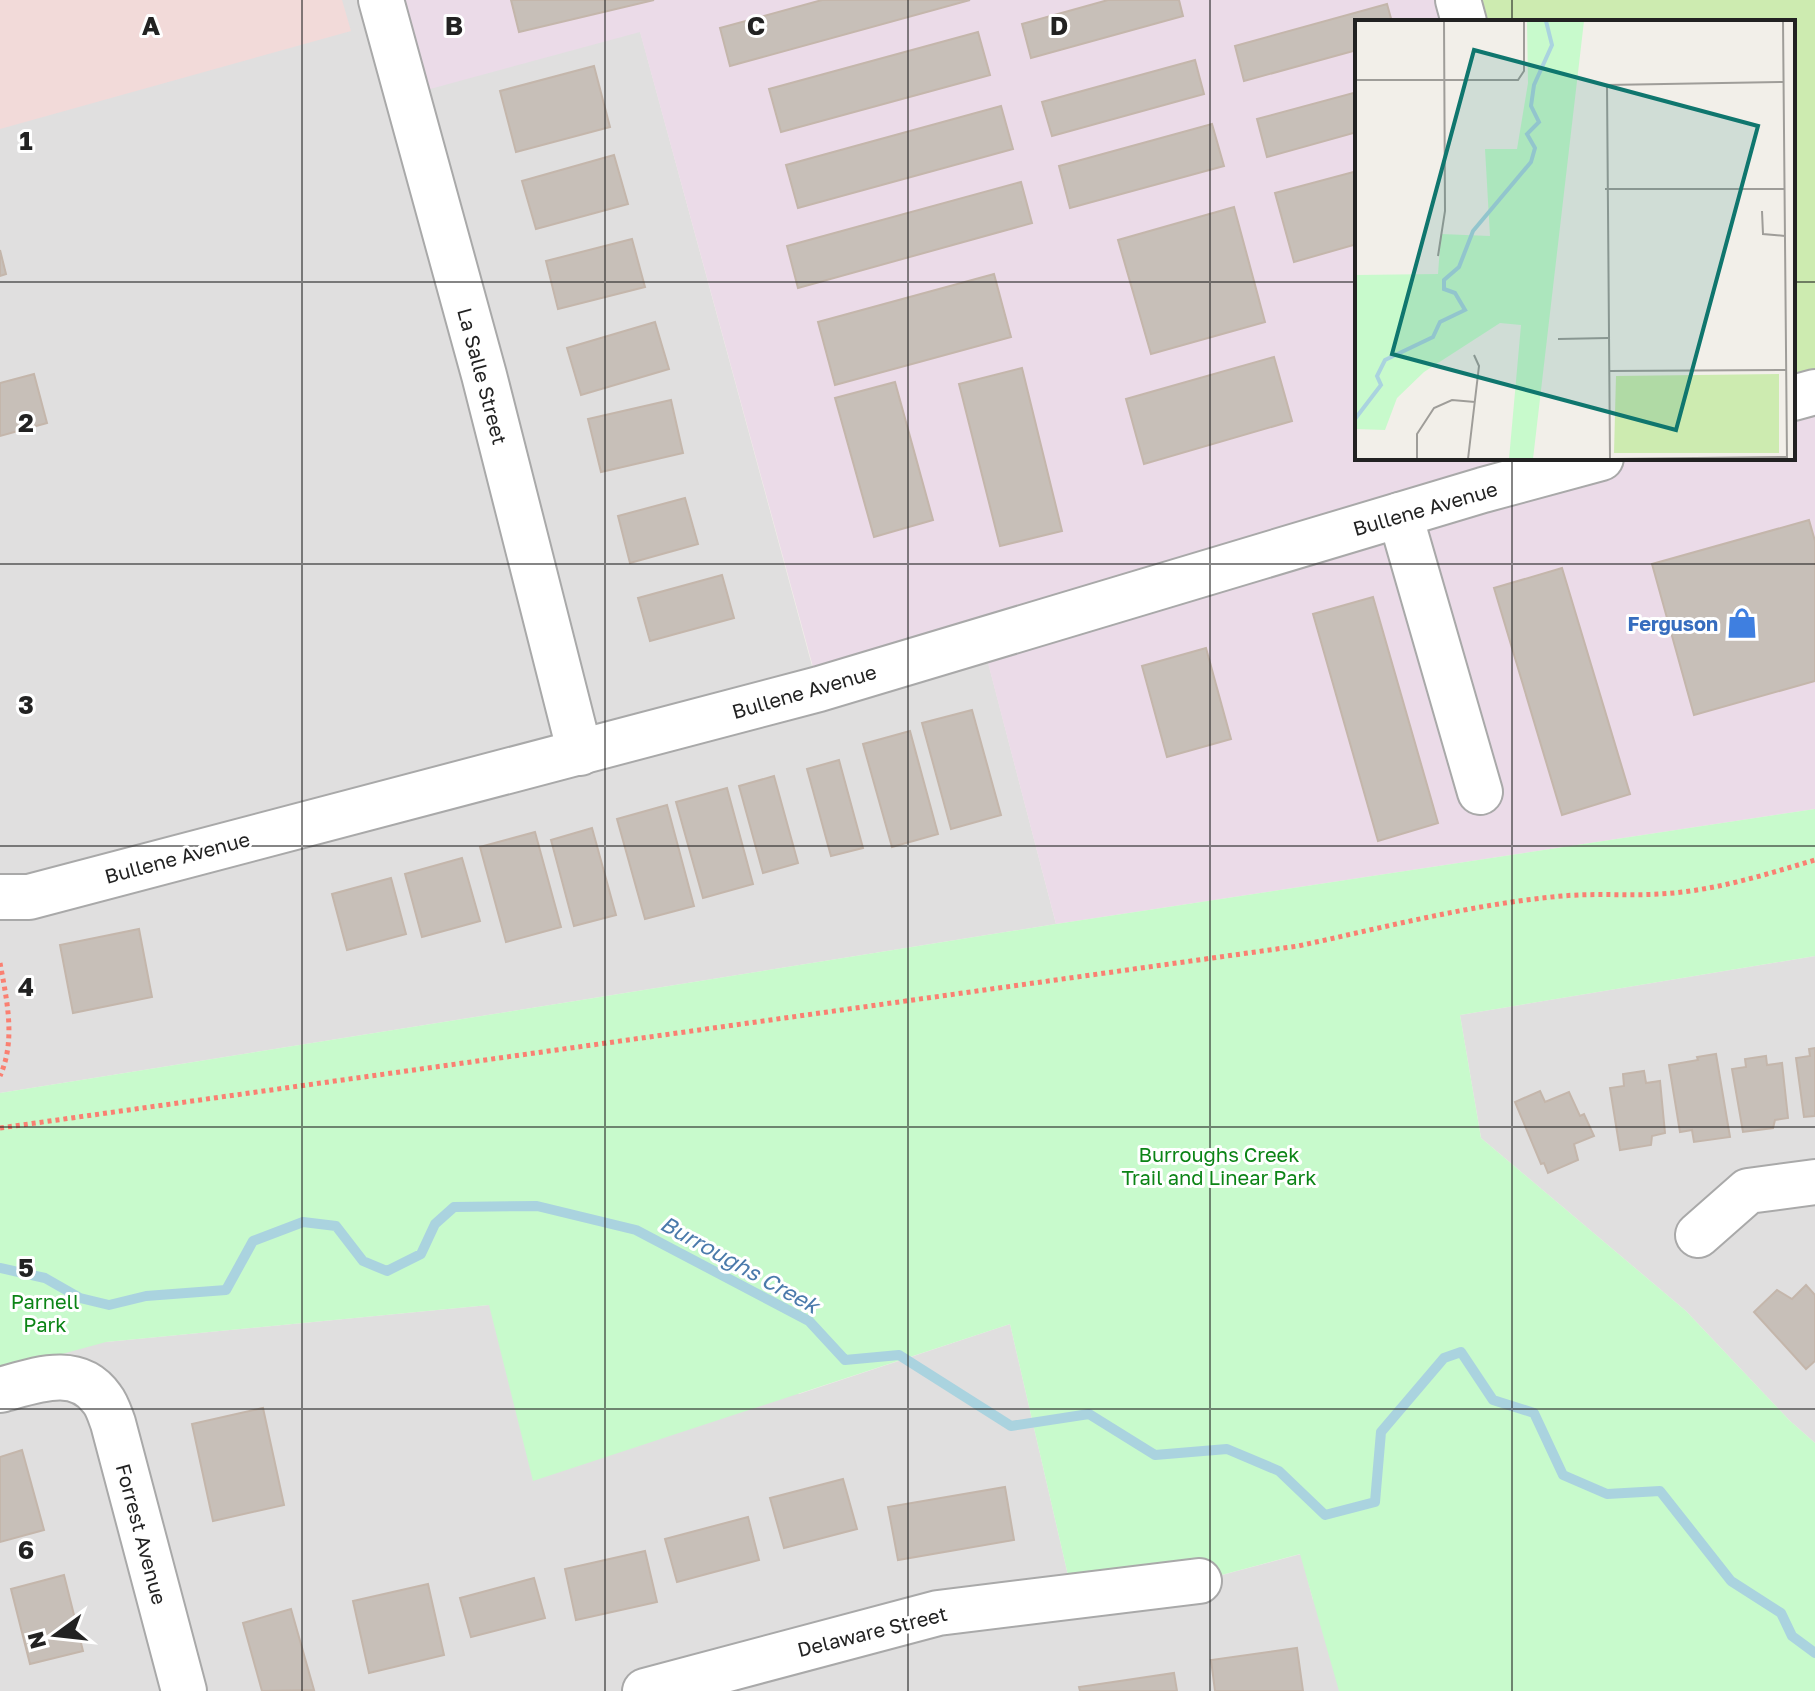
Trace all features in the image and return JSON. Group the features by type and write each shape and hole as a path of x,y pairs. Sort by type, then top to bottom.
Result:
{"street":[{"name":"La Salle Street","path":"381,0 484,375 580,753"},
{"path":"1458,0 1463,20"},
{"path":"1795,397 1815,392"},
{"name":"Bullene Avenue","path":"0,897 29,897 819,689 1588,460"},
{"path":"1400,515 1480,792"},
{"path":"1698,1235 1748,1191 1815,1182"},
{"name":"Forrest Avenue","path":"0,1390 67,1376 87,1385 102,1398 113,1423 184,1691"},
{"name":"Delaware Street","path":"645,1691 938,1613 1199,1581"}],"path":[{"path":"0,1128 1298,946 1455,911 1562,896 1699,890 1739,883 1815,860"},
{"path":"0,963 9,1030 6,1058 0,1076"}],"shaded area":[{"path":"0,0 381,0 408,94 640,31 818,688 982,639 1056,924 0,1093"},
{"path":"0,0 342,0 351,31 0,129"},
{"path":"381,0 1815,0 1815,809 1056,924 982,640 819,689 640,32 408,95"},
{"path":"1815,956 1815,1443 1789,1420 1686,1311 1481,1138 1460,1015"},
{"path":"0,1272 106,1342 489,1305 799,1394 1010,1324 1073,1597 1199,1581 1301,1554 1313,1600 1729,1691 0,1691"}],"green space":[{"path":"1479,0 1815,0 1815,379 1795,384 1795,20 1484,20"},
{"name":"Burroughs Creek Trail and Linear Park","path":"1815,809 1815,956 1460,1015 1481,1138 1686,1311 1789,1420 1815,1443 1815,1691 1339,1691 1300,1554 1199,1581 1073,1597 1010,1324 533,1481 489,1305 106,1342 0,1371 0,1093 1056,924"}],"building":[{"path":"511,0 654,0 519,32"},
{"path":"822,0 970,0 730,66 720,28"},
{"path":"1108,0 1179,0 1183,16 1031,58 1022,24"},
{"path":"1387,4 1391,20 1355,20 1355,51 1244,81 1235,46"},
{"path":"978,32 990,75 781,132 769,89"},
{"path":"1195,60 1204,94 1052,136 1042,102"},
{"path":"594,66 610,127 516,152 500,91"},
{"path":"1355,93 1355,133 1267,157 1257,119"},
{"path":"1001,106 1013,149 798,208 786,165"},
{"path":"1212,124 1224,166 1070,208 1059,166"},
{"path":"614,155 628,204 536,229 522,181"},
{"path":"1355,172 1355,245 1294,262 1275,193"},
{"path":"1021,182 1032,223 798,288 787,246"},
{"path":"1234,207 1265,322 1151,354 1118,240"},
{"path":"632,239 645,287 558,309 546,261"},
{"path":"0,250 6,274 0,276"},
{"path":"994,274 1011,337 835,385 818,322"},
{"path":"655,322 669,369 581,395 567,348"},
{"path":"1274,357 1292,421 1144,464 1126,399"},
{"path":"1022,368 1062,531 1000,546 959,384"},
{"path":"34,374 47,423 0,436 0,383"},
{"path":"895,382 933,520 874,537 835,398"},
{"path":"671,400 683,453 601,472 588,419"},
{"path":"685,498 698,544 630,563 618,516"},
{"name":"Ferguson","path":"1809,520 1815,541 1815,681 1694,715 1652,564"},
{"path":"1562,568 1630,794 1562,815 1494,588"},
{"path":"722,575 734,618 650,641 638,598"},
{"path":"1373,597 1438,823 1378,841 1313,614"},
{"path":"1206,648 1231,739 1167,757 1142,666"},
{"path":"972,710 1001,815 951,829 922,723"},
{"path":"910,731 938,834 892,847 863,744"},
{"path":"839,760 863,848 831,856 807,769"},
{"path":"774,776 798,863 763,873 739,786"},
{"path":"727,788 753,884 703,898 676,802"},
{"path":"667,805 694,906 645,919 617,819"},
{"path":"592,828 616,915 574,926 551,840"},
{"path":"535,832 561,927 506,942 480,847"},
{"path":"462,858 480,921 422,937 405,874"},
{"path":"391,878 406,934 347,950 332,894"},
{"path":"139,929 152,997 73,1013 60,945"},
{"path":"1815,1048 1815,1116 1804,1117 1796,1058 1810,1056 1809,1049"},
{"path":"1716,1054 1730,1137 1694,1142 1692,1130 1680,1132 1669,1065"},
{"path":"1766,1056 1767,1065 1782,1063 1788,1118 1775,1120 1773,1128 1743,1132 1732,1069 1746,1067 1745,1059"},
{"path":"1644,1071 1646,1083 1660,1081 1665,1133 1652,1136 1651,1145 1620,1150 1610,1088 1624,1086 1623,1074"},
{"path":"1540,1091 1545,1102 1569,1092 1594,1136 1574,1144 1578,1160 1548,1173 1544,1163 1541,1164 1515,1102"},
{"path":"1806,1285 1815,1295 1815,1361 1806,1369 1754,1312 1777,1290 1792,1299"},
{"path":"263,1408 284,1505 213,1521 192,1424"},
{"path":"22,1450 44,1530 0,1542 0,1457"},
{"path":"843,1479 857,1529 784,1548 770,1498"},
{"path":"1005,1487 1014,1540 898,1560 888,1507"},
{"path":"748,1517 759,1560 677,1582 665,1539"},
{"path":"645,1551 657,1602 576,1620 565,1569"},
{"path":"64,1575 83,1651 30,1664 11,1589"},
{"path":"534,1578 545,1618 471,1637 460,1598"},
{"path":"428,1584 444,1655 369,1673 353,1601"},
{"path":"291,1609 314,1690 262,1691 243,1623"},
{"path":"1297,1648 1303,1691 1215,1691 1211,1660"},
{"path":"1174,1673 1177,1691 1080,1691 1079,1687"}],"waterway":[{"name":"Burroughs Creek","path":"0,1268 45,1278 80,1298 109,1305 146,1296 226,1290 253,1241 303,1222 336,1226 363,1261 387,1271 421,1254 435,1224 454,1207 537,1206 636,1230 809,1321 845,1360 899,1355 1011,1426 1089,1414 1155,1455 1227,1449 1279,1471 1325,1515 1375,1502 1381,1432 1444,1358 1461,1352 1493,1400 1534,1413 1563,1475 1607,1494 1660,1491 1731,1581 1781,1613 1792,1636 1815,1653"}],"place":[{"name":"Ferguson","path":"1742,623"}],"park label":[{"name":"Parnell Park","path":"45,1312"}]}
